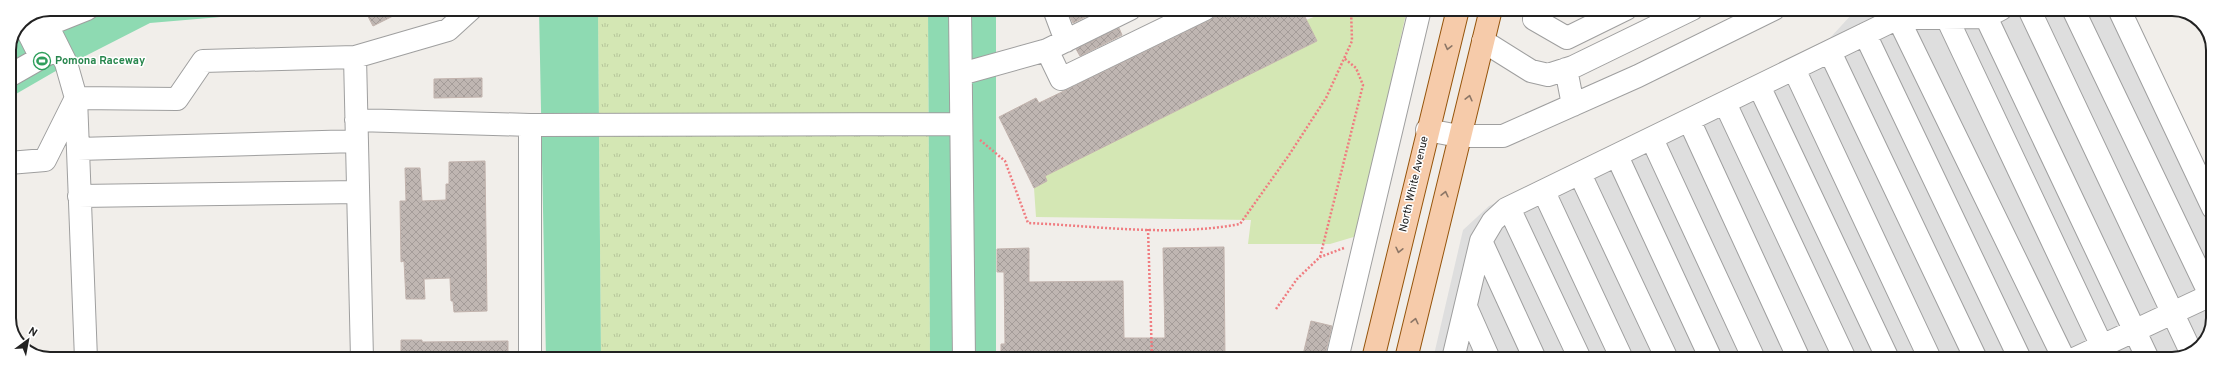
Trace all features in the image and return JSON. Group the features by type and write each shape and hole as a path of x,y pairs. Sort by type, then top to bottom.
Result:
{"main road":[{"name":"North White Avenue","path":"1376,352 1427,130 1456,16"},
{"path":"1408,352 1488,16"}],"lane":[{"path":"49,53 44,19 56,16"},
{"path":"76,98 177,99 202,61 355,57 448,30 463,16"},
{"path":"960,16 964,352"},
{"path":"1054,16 1056,46 1062,79 1191,16"},
{"path":"961,74 1056,46 1116,16"},
{"path":"1339,352 1418,16"},
{"path":"1535,16 1534,19 1567,38 1612,16"},
{"path":"1483,41 1531,72 1548,75 1566,69 1677,16"},
{"path":"1427,130 1459,136 1503,136 1638,76 1760,16"},
{"path":"1455,352 1482,241 1493,221 1509,208 1898,18 1946,16 2105,352 2134,331 2172,313 2206,299"},
{"path":"1994,16 2144,352"},
{"path":"2032,16 2188,348"},
{"path":"2076,16 2206,285"},
{"path":"2122,16 2206,193"},
{"path":"1898,18 2061,352"},
{"path":"27,26 49,53 66,63 76,98 86,352"},
{"path":"1865,34 2017,352"},
{"path":"1830,52 1973,352"},
{"path":"16,72 49,53"},
{"path":"355,57 362,352"},
{"path":"1566,69 1573,105"},
{"path":"1794,69 1927,352"},
{"path":"1759,86 1885,352"},
{"path":"16,162 45,160 76,98"},
{"path":"1725,103 1842,352"},
{"path":"1689,120 1796,352"},
{"path":"78,149 357,131 530,125 962,124"},
{"path":"530,125 530,352"},
{"path":"1652,139 1751,352"},
{"path":"1617,156 1708,352"},
{"path":"1580,174 1664,352"},
{"path":"80,196 358,192"},
{"path":"1544,192 1619,352"},
{"path":"1509,208 1577,352"},
{"path":"1482,241 1532,352"},
{"path":"1466,307 1487,352"}],"path":[{"path":"962,124 1005,161 1028,222 1148,229 1220,228 1240,224 1289,155 1326,98 1352,41 1351,16"},
{"path":"1320,257 1363,85 1356,68 1344,58"},
{"path":"1148,229 1152,352"},
{"path":"1276,309 1298,279 1320,257 1365,240"}],"green space":[{"name":"Pomona Raceway","path":"234,16 150,23 54,72 16,94 16,50 19,37 26,26 43,17"},
{"path":"539,16 598,16 601,352 546,352"},
{"path":"598,16 928,16 930,352 601,352"},
{"path":"928,16 996,16 996,352 930,352"},
{"path":"1316,16 1405,16 1357,236 1330,244 1248,244 1251,220 1036,217 1034,188 1047,181 1045,176 1317,41 1306,20"}],"shaded area":[{"path":"1850,16 2110,16 2206,220 2206,323 2203,333 2195,344 2185,349 2172,352 1435,352 1463,230 1489,206 1830,38"}],"building":[{"path":"368,16 393,16 373,26"},
{"path":"1070,16 1087,16 1073,23"},
{"path":"1217,16 1304,16 1317,41 1045,176 1047,181 1034,188 999,117 1036,98 1039,103"},
{"path":"1119,28 1122,35 1080,56 1076,49"},
{"path":"482,78 482,97 434,98 434,79"},
{"path":"485,161 487,311 454,312 453,301 451,301 450,278 424,279 425,299 406,299 404,261 401,262 400,201 406,201 405,168 420,168 422,201 446,200 446,184 449,184 449,162"},
{"path":"1224,247 1225,352 1001,352 1001,344 1005,344 1004,272 997,272 997,249 1029,248 1029,282 1123,281 1124,338 1165,338 1163,248"},
{"path":"1311,321 1332,326 1326,352 1304,352"},
{"path":"401,340 422,340 422,342 508,341 508,352 401,352"}],"place":[{"name":"Pomona Raceway","path":"42,61"}]}
